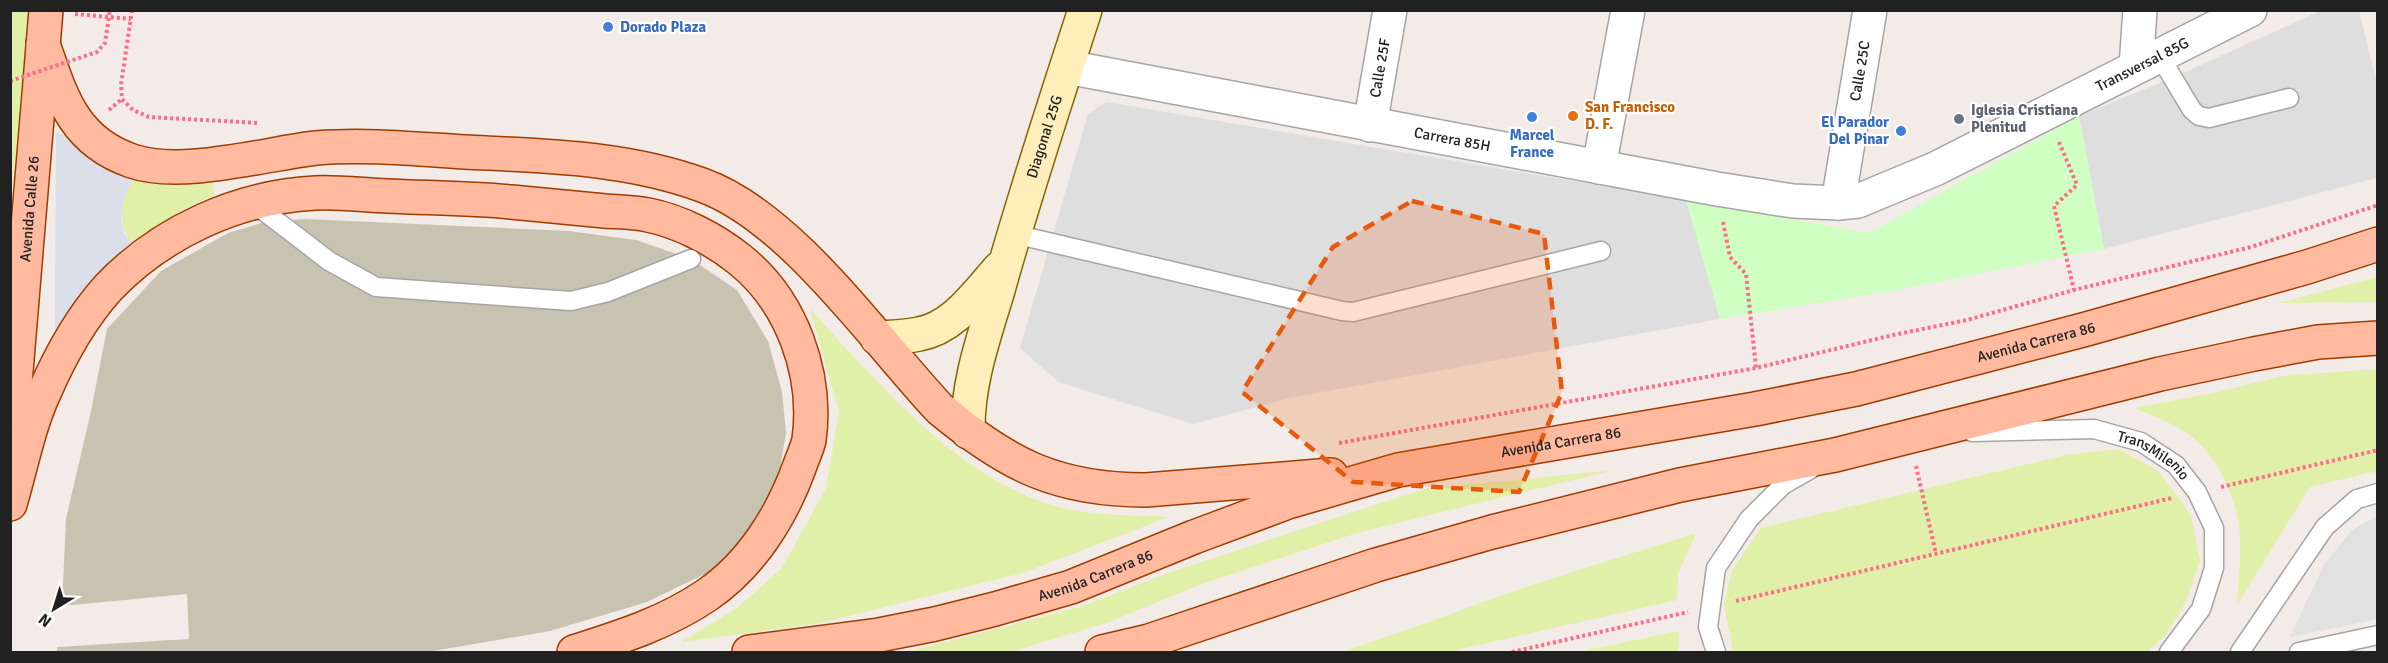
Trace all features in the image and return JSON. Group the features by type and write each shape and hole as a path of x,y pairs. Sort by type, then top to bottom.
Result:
{"main road":[{"path":"45,22 62,99 72,116 84,131 102,147 130,161 153,167 179,167 317,148 380,147 610,161 648,168 704,186 736,202 791,244 940,409 968,432 1011,461 1048,476 1086,486 1117,490 1398,470"},
{"name":"Avenida Calle 26","path":"10,444 45,22"},
{"path":"10,504 32,424 43,394 88,312 121,275 153,250 191,226 253,202 315,193 491,200 648,214 692,230 738,258 769,287 791,323 811,386 808,442 793,485 775,523 742,564 709,594 659,624 574,652"},
{"name":"Avenida Carrera 86","path":"749,652 879,635 995,609 1071,587 1288,502 1398,470 1755,409 1856,389 2083,330 2296,270 2378,244"},
{"path":"1102,652 1139,647 1376,565 1492,532 1680,485 1835,455 2160,374 2254,354 2318,342 2378,338"}],"street":[{"name":"Diagonal 25G","path":"968,432 968,409 973,376 1010,248 1085,10"},
{"name":"Calle 25F","path":"1370,125 1390,10"},
{"path":"1599,167 1628,10"},
{"name":"Calle 25C","path":"1838,203 1870,10"},
{"path":"2140,10 2147,61"},
{"name":"Transversal 85G","path":"1838,203 1858,201 1935,169 2250,10"},
{"name":"Carrera 85H","path":"1067,67 1717,189 1792,201 1838,203"},
{"name":"Diagonal 25G","path":"877,338 920,334 939,327 957,315 1010,248"}],"lane":[{"path":"2147,61 2199,116 2209,118 2289,98"},
{"path":"253,202 329,261 376,287 571,301 608,292 691,259"},
{"path":"1010,248 1353,312 1601,251"},
{"name":"TransMilenio","path":"1915,435 2094,429 2141,442 2176,465 2197,492 2214,528 2214,568 2201,609 2169,652"},
{"path":"1716,652 1708,627 1716,568 1749,519 1784,484 1835,455"},
{"path":"2240,652 2325,527 2357,499 2378,493"},
{"path":"2299,652 2378,635"}],"path":[{"path":"10,81 97,52 105,43 110,10"},
{"path":"45,22 131,19 132,10"},
{"path":"2048,112 2077,185 2054,206 2074,290"},
{"path":"1717,189 1730,258 1746,274 1756,368"},
{"path":"1337,444 1756,368 1967,320 2074,290 2251,247 2378,206"},
{"path":"1915,435 1936,554"},
{"path":"1512,652 2378,450"}],"highlighted area":[{"path":"1412,201 1544,234 1562,392 1519,492 1353,482 1242,392 1333,247"}],"shaded area":[{"path":"2320,11 2359,11 2377,84 2377,178 2104,249 2079,116 2172,78"},
{"path":"1106,102 1686,200 1720,319 1290,398 1193,424 1058,382 1020,348 1088,114"},
{"path":"56,133 68,135 133,178 122,204 121,221 124,233 131,242 102,269 55,329"},
{"path":"305,219 568,231 636,240 691,259 737,290 768,341 782,392 786,433 777,486 752,533 711,571 647,602 550,631 427,652 57,652 57,647 189,639 187,594 62,606 66,519 107,329 161,271 228,233 265,222"},
{"path":"2377,516 2377,619 2290,637 2324,565 2352,530"}],"green space":[{"path":"11,11 31,11 11,198"},
{"path":"2079,116 2104,249 1891,291 1720,319 1686,200 1869,233"},
{"path":"133,178 154,183 173,184 213,181 214,196 191,205 131,242 123,227 122,210"},
{"path":"2377,277 2377,302 2279,303"},
{"path":"810,309 897,402 964,459 1000,483 1038,500 1078,511 1169,517 1023,573 820,623 681,642 737,608 782,568 826,488 839,412"},
{"path":"2377,369 2377,471 2310,487 2237,605 2239,525 2231,494 2217,465 2197,441 2185,432 2134,408 2213,393 2284,376"},
{"path":"2118,449 2157,470 2178,497 2191,516 2200,560 2186,602 2165,636 2147,652 1733,652 1724,604 1732,570 1761,528 2066,455"},
{"path":"1614,470 1357,533 1202,584 1109,622 1011,652 907,652 1080,607 1168,573 1424,489"},
{"path":"1696,533 1678,574 1677,600 1448,652 1344,652 1526,587"},
{"path":"1679,631 1678,651 1581,652 1592,649"}],"place":[{"name":"Dorado Plaza","path":"608,27"},
{"name":"San Francisco D. F.","path":"1573,116"},
{"name":"Marcel France","path":"1532,117"},
{"name":"Iglesia Cristiana Plenitud","path":"1959,119"},
{"name":"El Parador Del Pinar","path":"1901,131"}]}
